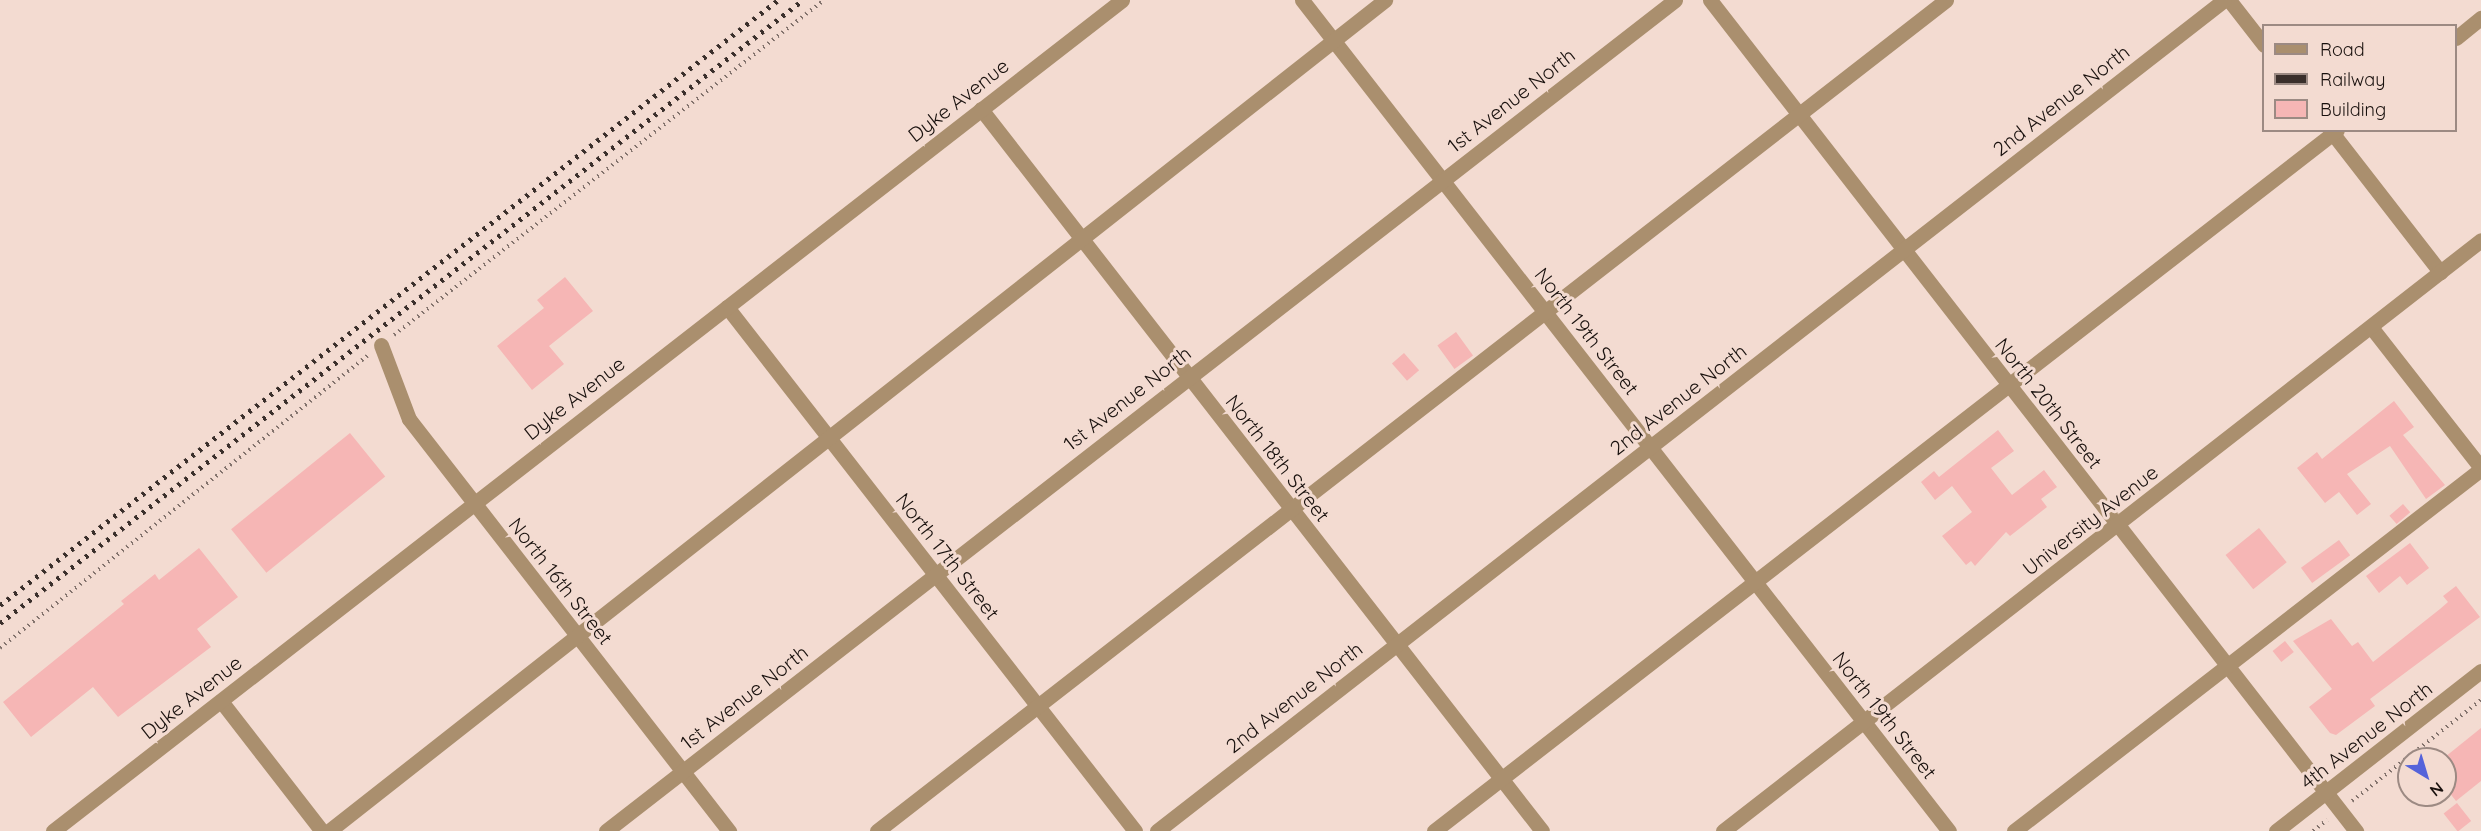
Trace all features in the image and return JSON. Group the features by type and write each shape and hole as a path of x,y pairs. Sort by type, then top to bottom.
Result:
{"street":[{"name":"Dyke Avenue","path":"53,831 1122,0"},
{"name":"North 19th Street","path":"1302,0 1949,831"},
{"path":"329,831 1083,241 1385,0"},
{"name":"1st Avenue North","path":"606,831 1675,0"},
{"name":"North 20th Street","path":"1710,0 2356,831"},
{"path":"877,831 1546,314 1946,0"},
{"path":"2227,0 2262,43"},
{"name":"2nd Avenue North","path":"1157,831 2227,0"},
{"path":"2457,37 2481,18"},
{"name":"North 18th Street","path":"981,109 1542,831"},
{"path":"1434,831 2333,132 2440,272"},
{"name":"University Avenue","path":"1723,831 2481,240"},
{"name":"North 17th Street","path":"727,307 1135,831"},
{"path":"2014,831 2481,468 2371,327"},
{"name":"North 16th Street","path":"381,345 409,419 729,831"},
{"name":"4th Avenue North","path":"2276,831 2481,671"},
{"path":"221,700 322,831"}],"path":[{"path":"0,648 381,345 824,0"},
{"path":"2313,831 2481,700"}],"building":[{"path":"565,277 593,311 549,346 564,364 532,390 497,346 544,308 537,300"},
{"path":"1456,332 1473,355 1454,369 1437,346"},
{"path":"1404,353 1419,370 1407,381 1392,363"},
{"path":"2394,401 2414,427 2403,435 2445,485 2426,499 2390,446 2347,474 2371,504 2357,515 2339,492 2325,503 2297,468 2317,452 2322,459"},
{"path":"1998,430 2014,451 1991,468 2012,495 2044,470 2057,487 2041,499 2047,507 2010,536 2006,532 1975,566 1971,561 1966,565 1942,536 1972,512 1952,486 1935,500 1921,482 1934,471 1939,477"},
{"path":"350,433 385,477 266,573 231,529"},
{"path":"2403,504 2410,512 2397,524 2389,516"},
{"path":"2259,528 2287,562 2253,589 2226,555"},
{"path":"2339,540 2350,555 2312,583 2301,568"},
{"path":"2410,543 2429,568 2407,585 2400,576 2379,593 2366,576"},
{"path":"199,548 238,597 197,629 211,647 118,717 93,687 31,737 3,702 124,604 121,601 155,574 159,580"},
{"path":"2456,586 2480,617 2370,699 2375,706 2336,735 2330,733 2309,707 2332,689 2293,641 2331,619 2352,646 2358,642 2373,662 2448,602 2443,596"},
{"path":"2285,641 2294,652 2281,662 2273,651"},
{"path":"2481,728 2481,781 2457,800 2457,747"},
{"path":"2457,803 2471,821 2459,831 2444,813 2452,807 2457,807"}],"railway":[{"path":"0,605 778,0"},
{"path":"0,623 803,0"}]}
